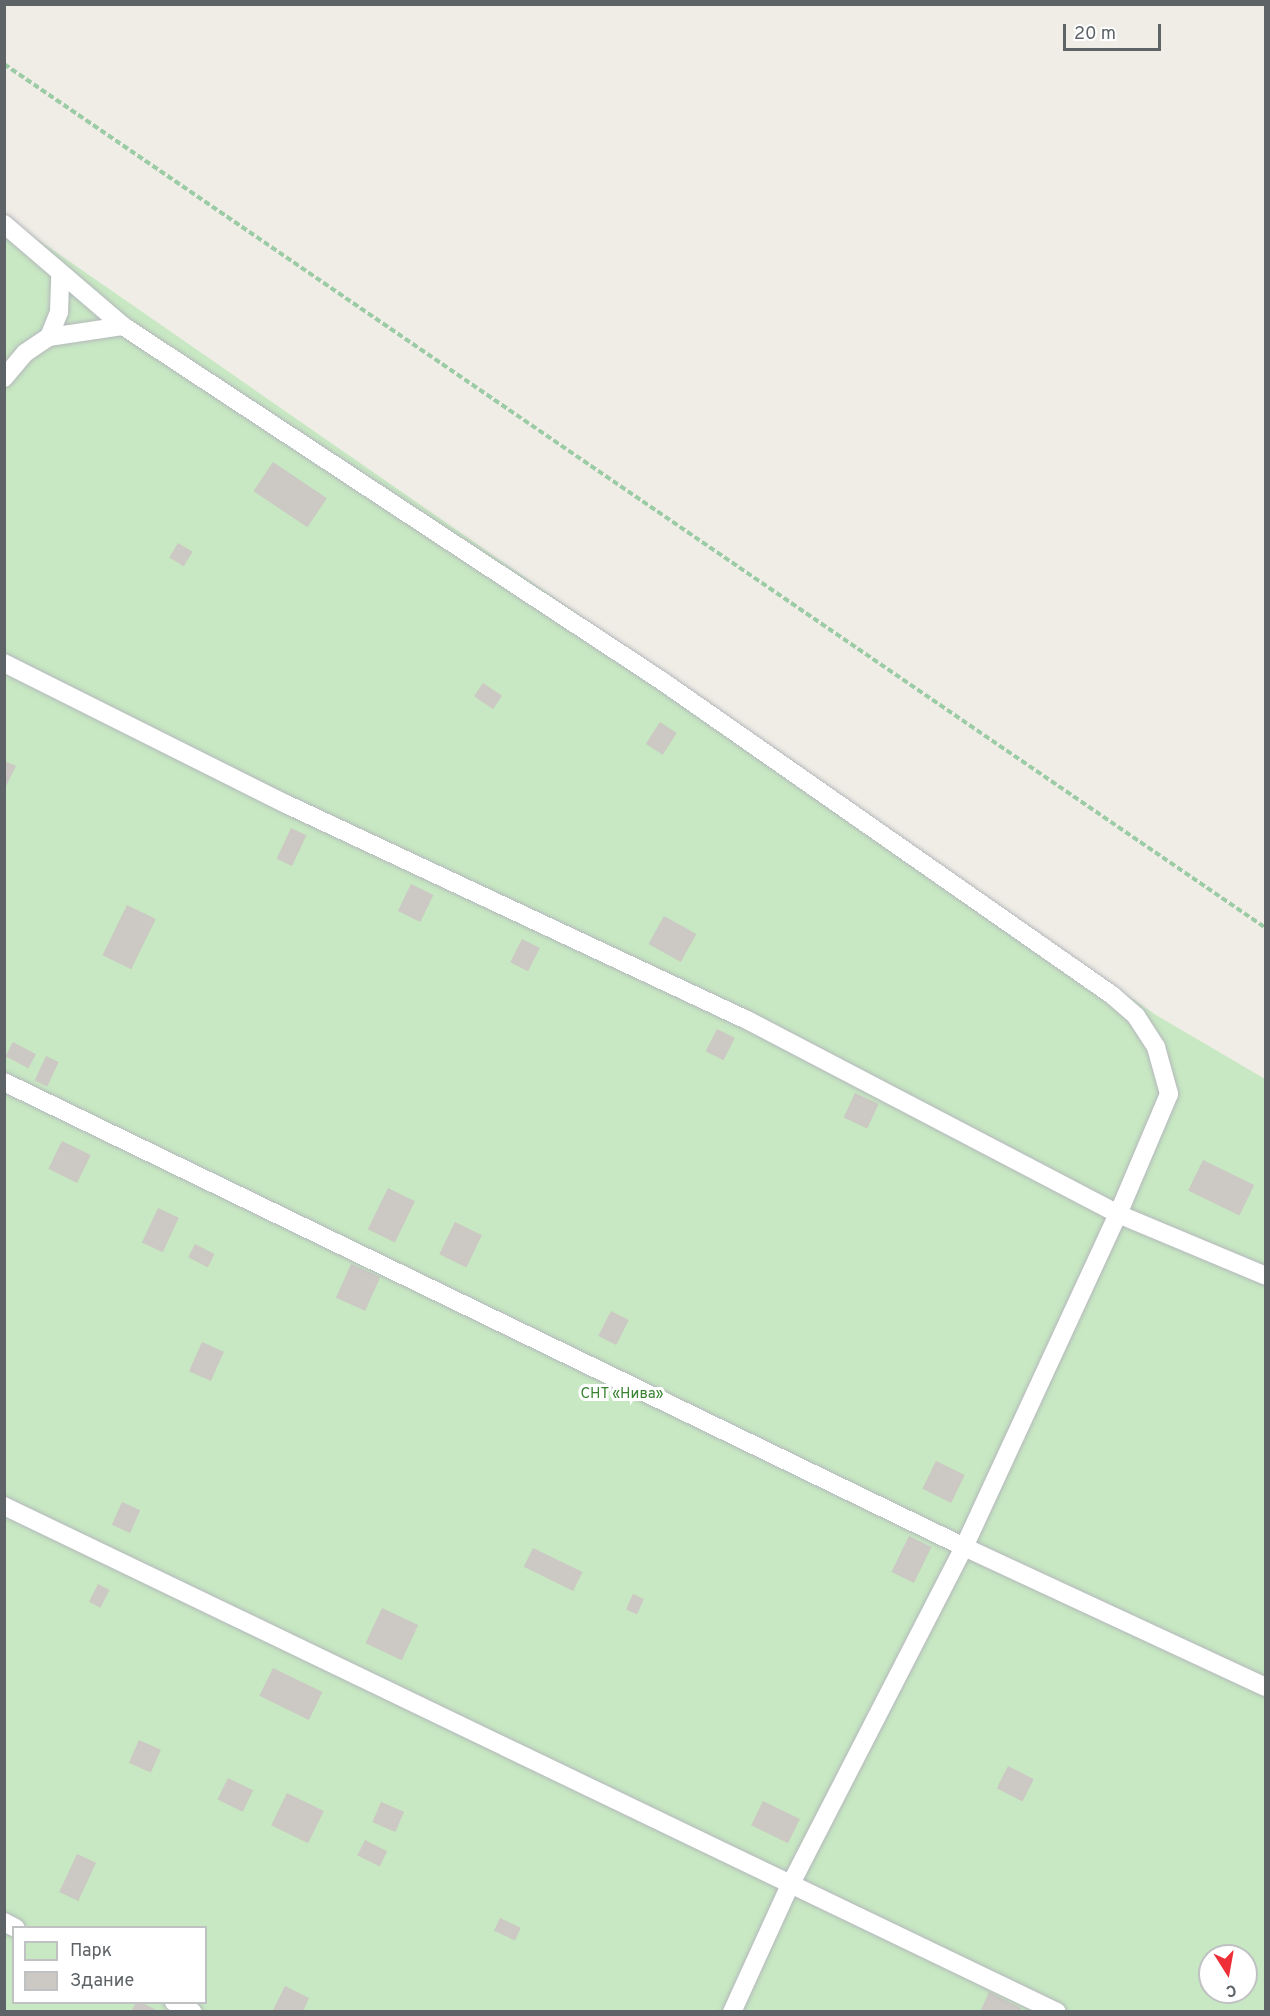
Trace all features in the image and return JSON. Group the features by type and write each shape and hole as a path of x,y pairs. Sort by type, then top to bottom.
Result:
{"lane":[{"path":"4,224 123,326 662,681 1112,995 1136,1016 1156,1047 1169,1094 1118,1214 964,1547 790,1885 732,2012"},
{"path":"49,337 59,312 60,274"},
{"path":"4,378 25,353 49,337 123,326"},
{"path":"4,663 286,804 747,1020 1118,1214 1266,1276"},
{"path":"4,1082 964,1547 1266,1687"},
{"path":"4,1506 1056,2012"},
{"path":"178,2004 193,2012"}],"path":[{"path":"4,64 1266,928"}],"green space":[{"name":"СНТ «Нива»","path":"4,216 1156,1015 1265,1079 1265,2011 5,2011"}],"building":[{"path":"273,462 327,498 307,527 253,491"},
{"path":"178,543 193,552 184,566 169,558"},
{"path":"483,683 502,696 493,709 474,696"},
{"path":"660,722 677,733 663,755 646,744"},
{"path":"4,761 16,766 4,790"},
{"path":"291,828 306,835 292,866 277,859"},
{"path":"411,884 433,895 420,922 398,911"},
{"path":"127,905 156,919 131,969 102,955"},
{"path":"664,916 696,934 681,962 648,944"},
{"path":"522,939 540,948 528,971 510,962"},
{"path":"717,1029 735,1038 723,1060 706,1051"},
{"path":"13,1042 36,1054 28,1068 5,1056"},
{"path":"46,1056 59,1062 47,1086 35,1080"},
{"path":"855,1093 879,1104 867,1128 844,1117"},
{"path":"62,1141 91,1155 77,1183 48,1169"},
{"path":"1203,1160 1254,1185 1239,1216 1188,1191"},
{"path":"388,1188 415,1201 395,1242 368,1229"},
{"path":"158,1208 179,1218 163,1252 142,1242"},
{"path":"455,1222 482,1235 466,1268 439,1254"},
{"path":"195,1244 215,1254 208,1267 188,1257"},
{"path":"351,1264 380,1277 365,1311 336,1298"},
{"path":"611,1311 629,1320 616,1345 598,1336"},
{"path":"202,1342 224,1352 211,1381 189,1371"},
{"path":"936,1461 965,1475 951,1503 922,1489"},
{"path":"122,1502 140,1510 130,1533 112,1525"},
{"path":"909,1536 931,1547 914,1583 891,1572"},
{"path":"533,1548 582,1572 573,1591 524,1567"},
{"path":"98,1584 110,1590 101,1608 89,1602"},
{"path":"633,1594 644,1599 637,1614 626,1610"},
{"path":"382,1608 418,1625 402,1660 366,1643"},
{"path":"273,1668 322,1692 309,1720 259,1696"},
{"path":"139,1740 161,1750 151,1773 129,1763"},
{"path":"1008,1766 1034,1779 1022,1801 997,1788"},
{"path":"228,1778 253,1790 243,1812 217,1800"},
{"path":"287,1793 324,1811 308,1843 271,1825"},
{"path":"763,1801 800,1819 788,1843 751,1825"},
{"path":"381,1802 404,1812 395,1832 372,1822"},
{"path":"365,1840 387,1851 380,1866 357,1855"},
{"path":"77,1854 96,1863 78,1901 59,1892"},
{"path":"500,1918 521,1928 515,1940 494,1931"},
{"path":"285,1986 309,1998 303,2012 273,2010"},
{"path":"989,1992 1021,2008 1020,2012 980,2012"},
{"path":"135,2004 145,2004 160,2012 131,2012"}]}
